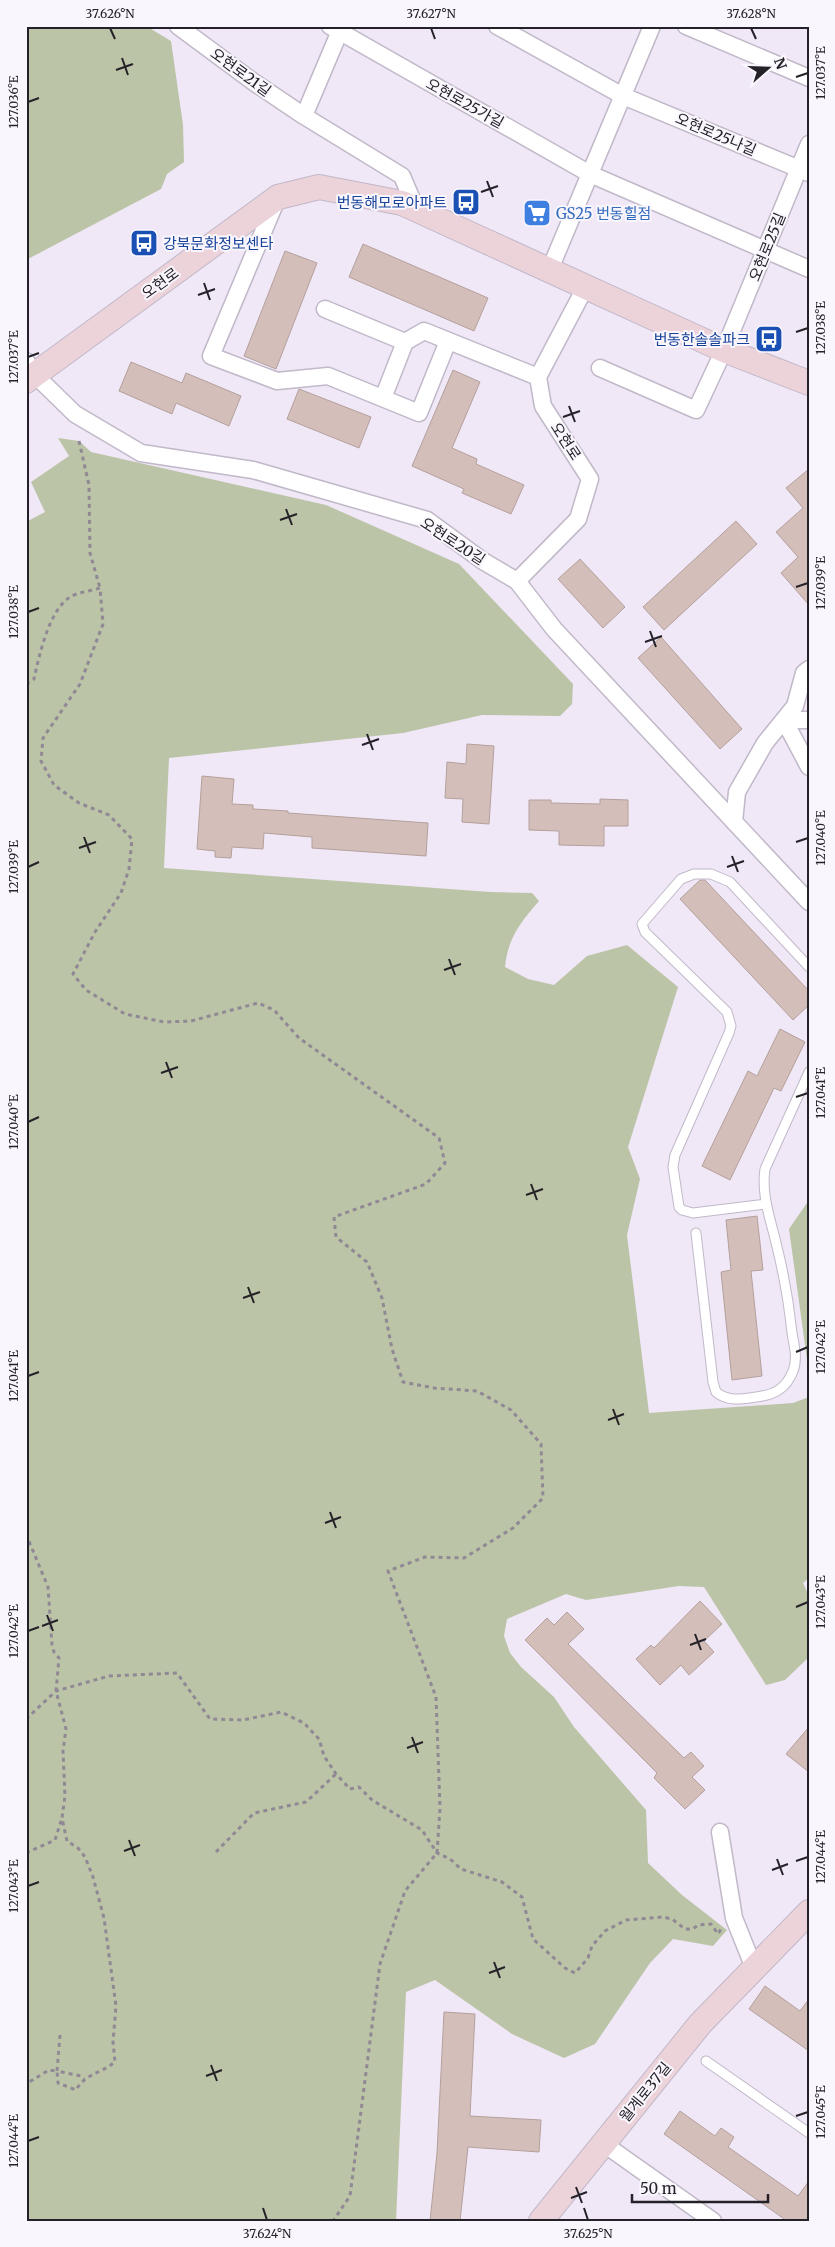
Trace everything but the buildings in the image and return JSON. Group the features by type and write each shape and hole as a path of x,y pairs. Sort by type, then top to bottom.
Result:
{"street":[{"name":"오현로21길","path":"178,26 255,83 304,116 402,176 416,209"},
{"name":"오현로25나길","path":"497,26 623,96 804,171"},
{"path":"550,269 652,26"},
{"path":"686,26 809,78"},
{"path":"304,116 337,28"},
{"name":"오현로25가길","path":"337,28 590,174 809,269"},
{"name":"오현로25길","path":"724,350 765,250 804,171 809,144"},
{"name":"오현로","path":"29,372 278,197 319,187 402,203 724,350 809,384"},
{"path":"278,197 211,356 277,381 328,376 420,412 448,342"},
{"path":"383,398 405,342 424,331 538,376 586,286"},
{"path":"325,309 405,342"},
{"path":"600,368 696,410 724,350"},
{"name":"오현로20길","path":"29,372 75,414 141,453 253,470 427,520 483,561 517,581 554,629 809,902"},
{"name":"오현로","path":"517,581 578,519 590,479 543,406 538,376"},
{"path":"734,822 737,792 765,743 796,706 804,674 809,669"},
{"path":"784,720 809,720"},
{"path":"784,720 809,767"},
{"path":"720,1832 734,1918 754,1968"},
{"name":"월계로37길","path":"541,2221 700,2024 809,1912"},
{"path":"604,2144 713,2221"}],"lane":[{"path":"766,1204 693,1213 679,1208 673,1167 675,1155 729,1033 730,1018 727,1012 645,932 642,924 681,879 694,874 711,874 730,882 809,967"},
{"path":"696,1233 713,1382 716,1392 727,1399 776,1393 790,1377 795,1360 787,1292 763,1190 765,1169 809,1072"},
{"path":"706,2061 809,2133"}],"path":[{"path":"79,441 89,484 90,553 100,588 103,624 80,684 44,738 41,761 54,785 79,803 109,815 132,839 129,868 121,893 95,932 73,974 86,990 125,1014 164,1022 191,1021 258,1003 274,1010 299,1038 440,1138 445,1163 426,1184 334,1217 336,1237 367,1262 382,1298 392,1349 403,1382 434,1388 477,1391 510,1410 541,1444 543,1498 513,1528 464,1558 425,1558 388,1571 436,1697 440,1808 437,1853 404,1891 380,1964 350,2196 332,2221"},
{"path":"26,684 34,679 52,618 69,597 100,588"},
{"path":"26,1534 48,1587 52,1645 54,1652 59,1658 56,1691 66,1729 63,1751 65,1796 56,1840 26,1853"},
{"path":"26,1596 26,1621"},
{"path":"26,1719 56,1691 110,1676 176,1673 210,1719 243,1720 281,1712 304,1723 319,1739 324,1756 336,1774 350,1789 359,1787 372,1800 422,1830 437,1853 450,1859 461,1869 502,1882 522,1897 533,1939 565,1968 575,1973 588,1958 592,1946 605,1931 626,1920 663,1917 672,1919 685,1929 711,1924 718,1934 723,1926"},
{"path":"216,1852 254,1813 306,1802 336,1774"},
{"path":"60,2036 57,2071 58,2083 65,2088 76,2090 90,2074 104,2071 115,2062 112,2042 116,2006 108,1941 93,1877 85,1856 68,1841 62,1818"},
{"path":"26,2084 49,2070 81,2076 84,2079"}],"green space":[{"path":"26,26 146,26 171,41 183,125 184,162 167,174 161,189 26,260"},
{"path":"58,438 79,441 91,452 326,505 459,564 573,684 572,704 560,716 482,715 403,733 169,758 164,868 490,892 532,893 539,901 516,931 509,948 505,967 528,979 554,985 587,956 627,945 678,987 628,1147 640,1179 627,1235 649,1413 793,1403 809,1397 809,1578 803,1583 809,1596 809,1657 785,1680 766,1685 704,1587 679,1586 586,1600 566,1594 507,1619 504,1636 510,1653 521,1667 554,1697 574,1727 646,1810 648,1863 682,1895 727,1930 713,1946 673,1939 650,1963 595,2044 564,2058 512,2034 435,1980 406,1992 396,2221 26,2221 26,522 45,512 31,482 69,456"},
{"path":"809,1200 809,1374 789,1229"}],"place":[{"name":"번동해모로아파트","path":"466,202"},
{"name":"GS25 번동힐점","path":"537,213"},
{"name":"강북문화정보센타","path":"144,243"},
{"name":"번동한솔솔파크","path":"769,339"}]}
